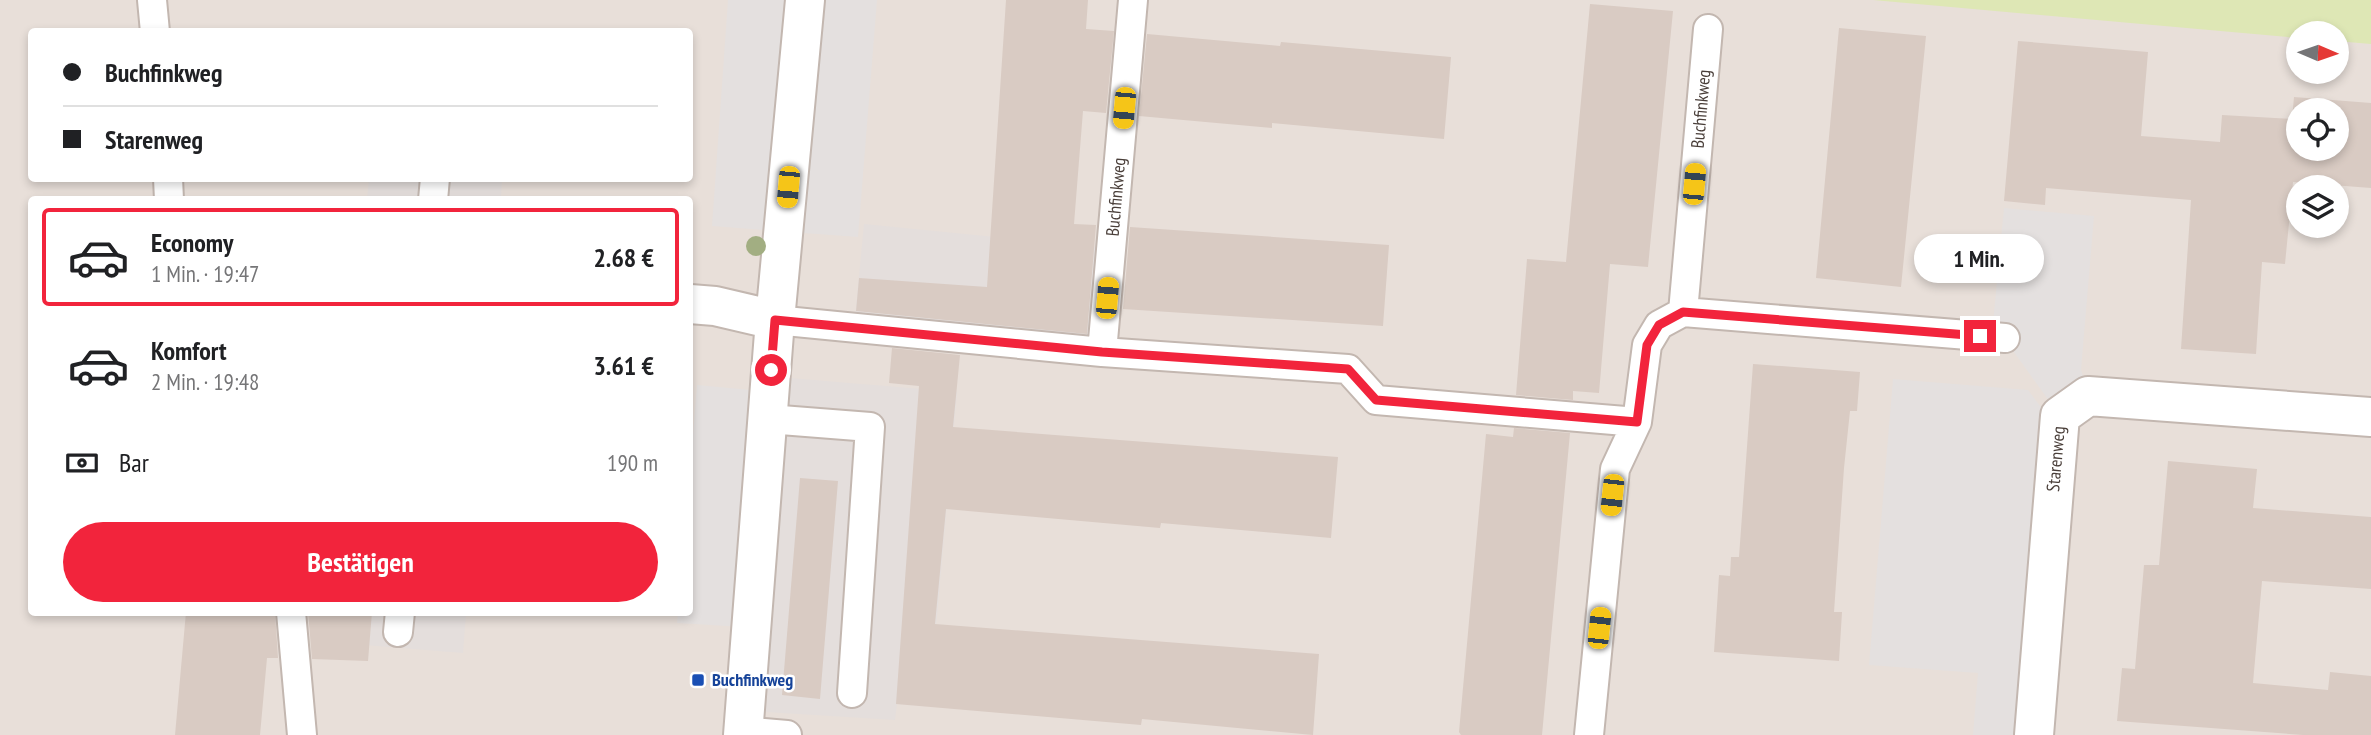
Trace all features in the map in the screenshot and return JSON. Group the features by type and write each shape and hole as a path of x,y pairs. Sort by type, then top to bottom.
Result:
{"street":[{"path":"743,733 775,320 805,0"},
{"path":"693,304 715,306 775,320"},
{"name":"Starenweg","path":"2034,735 2060,416 2088,396 2371,418"}],"lane":[{"path":"152,0 155,28"},
{"name":"Buchfinkweg","path":"1102,352 1133,0"},
{"name":"Buchfinkweg","path":"1683,312 1708,29"},
{"path":"1589,735 1615,469 1637,422 1647,345 1659,325 1683,312 2005,338"},
{"path":"775,320 1102,352 1348,369 1376,400 1637,422"},
{"path":"768,419 870,427 852,693"},
{"path":"291,616 302,735"},
{"path":"743,733 787,735"}],"shaded area":[{"path":"0,0 2371,0 2371,735 0,735"},
{"path":"728,0 798,0 777,231 712,226"},
{"path":"810,0 877,0 858,237 790,232"},
{"path":"369,182 502,182 501,196 367,196"},
{"path":"2004,208 2094,216 2081,370 2085,381 2060,416 1993,323"},
{"path":"864,224 1096,247 1089,338 855,318"},
{"path":"778,377 957,392 929,705 897,704 895,720 752,711"},
{"path":"1893,379 2028,390 2052,422 2027,735 1973,735 1978,673 1869,665"},
{"path":"697,385 762,391 744,627 677,623 678,616 693,616 693,436"},
{"path":"325,616 466,616 463,653 328,642"}],"green space":[{"path":"1873,0 2371,0 2371,44 2349,42 2349,21 2286,21 2286,37"}],"building":[{"path":"1006,0 1088,0 1086,29 1114,31 1106,113 1083,111 1074,224 1096,225 1087,334 856,311 859,278 987,287"},
{"path":"1590,4 1673,11 1648,267 1610,264 1599,393 1573,391 1573,400 1516,395 1527,259 1566,262"},
{"path":"1839,28 1926,36 1901,287 1816,278"},
{"path":"1147,34 1280,46 1281,42 1451,57 1444,139 1272,123 1272,128 1139,116"},
{"path":"2018,41 2148,52 2141,136 2220,142 2222,115 2286,119 2286,161 2349,161 2349,101 2371,103 2371,188 2349,186 2349,175 2286,175 2288,238 2285,264 2262,262 2256,354 2181,349 2191,200 2046,188 2045,205 2004,201"},
{"path":"1130,227 1389,245 1383,326 1123,309"},
{"path":"892,348 960,355 953,427 1338,457 1331,538 1161,523 1160,528 946,509 935,624 1319,654 1313,735 1142,719 1141,725 896,704 919,386 889,383"},
{"path":"1753,364 1860,372 1857,411 1850,411 1844,468 1834,612 1842,612 1839,661 1714,652 1719,575 1730,576 1731,557 1739,557"},
{"path":"1514,428 1570,433 1542,735 1461,735 1459,732 1486,434 1513,437"},
{"path":"2168,461 2257,469 2253,508 2371,517 2371,589 2262,581 2253,683 2328,690 2330,672 2371,676 2371,735 2303,735 2117,721 2122,668 2135,669 2144,565 2159,565"},
{"path":"800,478 838,481 820,699 782,695"},
{"path":"186,616 275,616 278,658 267,658 260,735 175,735"},
{"path":"308,616 372,616 368,661 312,659"}],"place":[{"name":"Buchfinkweg","path":"698,680"}],"route":[{"path":"771,370 775,320 1102,352 1348,369 1376,400 1637,422 1647,345 1659,325 1683,312 1980,336"}]}
